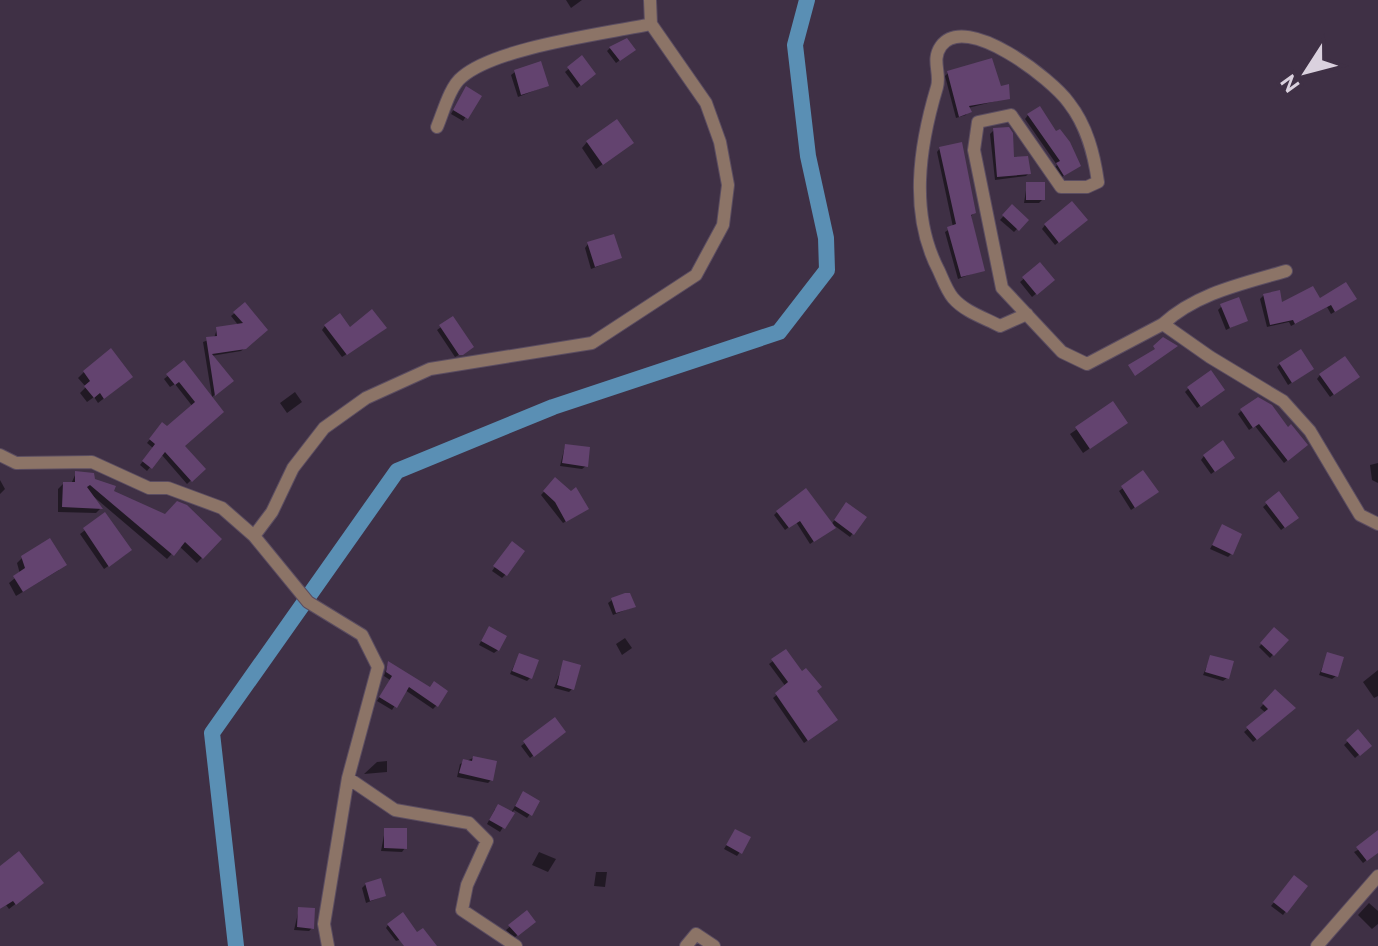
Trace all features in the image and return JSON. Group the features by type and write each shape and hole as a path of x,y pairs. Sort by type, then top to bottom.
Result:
{"street":[{"path":"254,536 272,512 293,468 324,428 366,398 430,369 592,343 696,275 723,225 728,185 720,142 706,103 651,24 650,0"},
{"path":"437,127 460,78 488,64 523,50 651,24"},
{"path":"1027,314 1000,326 967,310 952,297 926,246 918,182 928,117 939,79 935,61 941,45 952,38 972,36 1026,62 1069,102 1093,148 1098,182 1087,187 1061,187 1011,115 978,122 974,150 1002,288 1027,314 1062,352 1087,364 1163,324 1178,310 1210,294 1286,271"},
{"path":"1163,324 1283,401 1310,431 1360,515 1378,524"},
{"path":"0,455 16,463 92,462 149,488 168,488 222,508 254,536 308,602 362,635 378,667 348,778 324,924 328,946"},
{"path":"348,778 395,810 469,823 487,841 467,885 462,910 516,946"},
{"path":"1317,946 1378,876"},
{"path":"686,946 696,934 714,946"}],"building":[{"path":"627,38 636,50 620,61 609,47"},
{"path":"582,55 596,74 581,86 567,67"},
{"path":"992,58 1001,86 1009,84 1010,99 969,106 972,112 959,117 947,71"},
{"path":"541,61 549,86 521,95 514,70"},
{"path":"466,86 482,96 468,119 453,110"},
{"path":"1040,106 1056,131 1060,129 1070,142 1081,166 1064,176 1056,163 1060,161 1027,114"},
{"path":"617,119 634,143 603,165 586,141"},
{"path":"1009,127 1013,133 1014,157 1028,156 1031,174 997,177 993,128"},
{"path":"962,142 976,213 971,215 985,271 961,277 947,227 956,224 939,147"},
{"path":"1026,182 1045,182 1045,200 1026,200"},
{"path":"1072,201 1088,220 1059,243 1044,224"},
{"path":"1012,204 1029,220 1019,231 1002,215"},
{"path":"614,234 622,258 595,267 587,242"},
{"path":"1040,262 1055,280 1037,295 1022,277"},
{"path":"1346,282 1357,299 1335,312 1331,305 1295,324 1293,320 1270,325 1263,294 1280,290 1282,302 1313,286 1320,298"},
{"path":"1239,297 1248,321 1230,328 1220,304"},
{"path":"245,302 268,330 246,349 212,354 234,381 215,396 206,337 217,336 216,327 243,323 233,312"},
{"path":"372,309 387,328 347,355 324,325 340,313 350,327"},
{"path":"453,316 474,347 463,355 459,355 439,325"},
{"path":"1163,337 1178,346 1135,376 1128,365 1155,349 1153,346"},
{"path":"111,348 133,377 104,399 100,393 94,398 84,386 90,381 83,371"},
{"path":"1301,349 1314,369 1292,383 1279,363"},
{"path":"1345,356 1360,377 1334,395 1319,374"},
{"path":"184,360 224,412 185,446 206,469 192,482 165,452 152,469 142,461 155,444 149,439 162,422 167,426 195,402 179,382 175,385 166,374"},
{"path":"1211,370 1225,390 1201,407 1187,387"},
{"path":"1258,397 1272,405 1288,427 1291,424 1308,445 1288,461 1259,424 1253,428 1240,409"},
{"path":"1113,401 1128,423 1090,449 1075,427"},
{"path":"1223,440 1235,458 1215,472 1203,455"},
{"path":"565,444 590,447 588,467 562,463"},
{"path":"1143,470 1159,492 1135,508 1121,486"},
{"path":"75,471 94,473 95,479 116,486 114,491 165,514 177,501 187,505 222,539 203,559 185,542 174,556 90,485 87,487 103,509 62,507 63,482 75,482"},
{"path":"555,477 571,491 576,487 589,509 566,522 555,502 543,491"},
{"path":"806,488 836,528 814,542 800,521 789,528 776,511"},
{"path":"1279,491 1299,518 1285,528 1265,502"},
{"path":"846,502 867,517 854,535 834,520"},
{"path":"105,512 132,550 109,567 83,528"},
{"path":"1222,524 1242,534 1233,555 1212,545"},
{"path":"50,538 67,565 23,592 13,576 25,568 21,556"},
{"path":"512,541 525,551 507,576 493,566"},
{"path":"630,593 636,607 616,613 611,598"},
{"path":"489,626 507,636 499,651 481,641"},
{"path":"1274,627 1289,640 1274,656 1260,643"},
{"path":"786,649 802,671 806,668 822,687 817,691 838,720 808,741 775,693 788,682 771,659"},
{"path":"1327,652 1344,657 1338,677 1321,672"},
{"path":"519,653 539,660 532,679 512,671"},
{"path":"1210,655 1234,661 1229,679 1205,672"},
{"path":"563,660 581,665 574,690 557,685"},
{"path":"388,661 430,687 434,681 448,691 438,707 409,687 397,708 379,697 392,676 386,672"},
{"path":"1275,689 1296,708 1257,740 1246,727 1268,709 1262,703"},
{"path":"555,717 566,732 534,757 523,741"},
{"path":"1358,729 1372,746 1360,756 1346,740"},
{"path":"473,756 497,761 493,781 459,773 463,759 472,761"},
{"path":"523,791 540,801 532,816 515,806"},
{"path":"498,804 515,813 505,829 489,820"},
{"path":"384,828 407,828 407,849 384,848"},
{"path":"735,829 751,837 742,854 726,845"},
{"path":"1378,830 1378,853 1367,861 1356,847"},
{"path":"19,851 44,883 16,905 13,901 0,909 0,866"},
{"path":"1294,875 1308,886 1287,913 1273,902"},
{"path":"381,878 386,896 370,901 365,883"},
{"path":"298,907 315,908 314,929 297,927"},
{"path":"527,910 536,922 518,936 508,925"},
{"path":"403,912 417,932 423,928 437,946 404,946 387,924"}],"waterway":[{"path":"236,946 212,733 397,471 553,407 779,332 827,270 826,238 808,156 795,45 807,0"}]}
